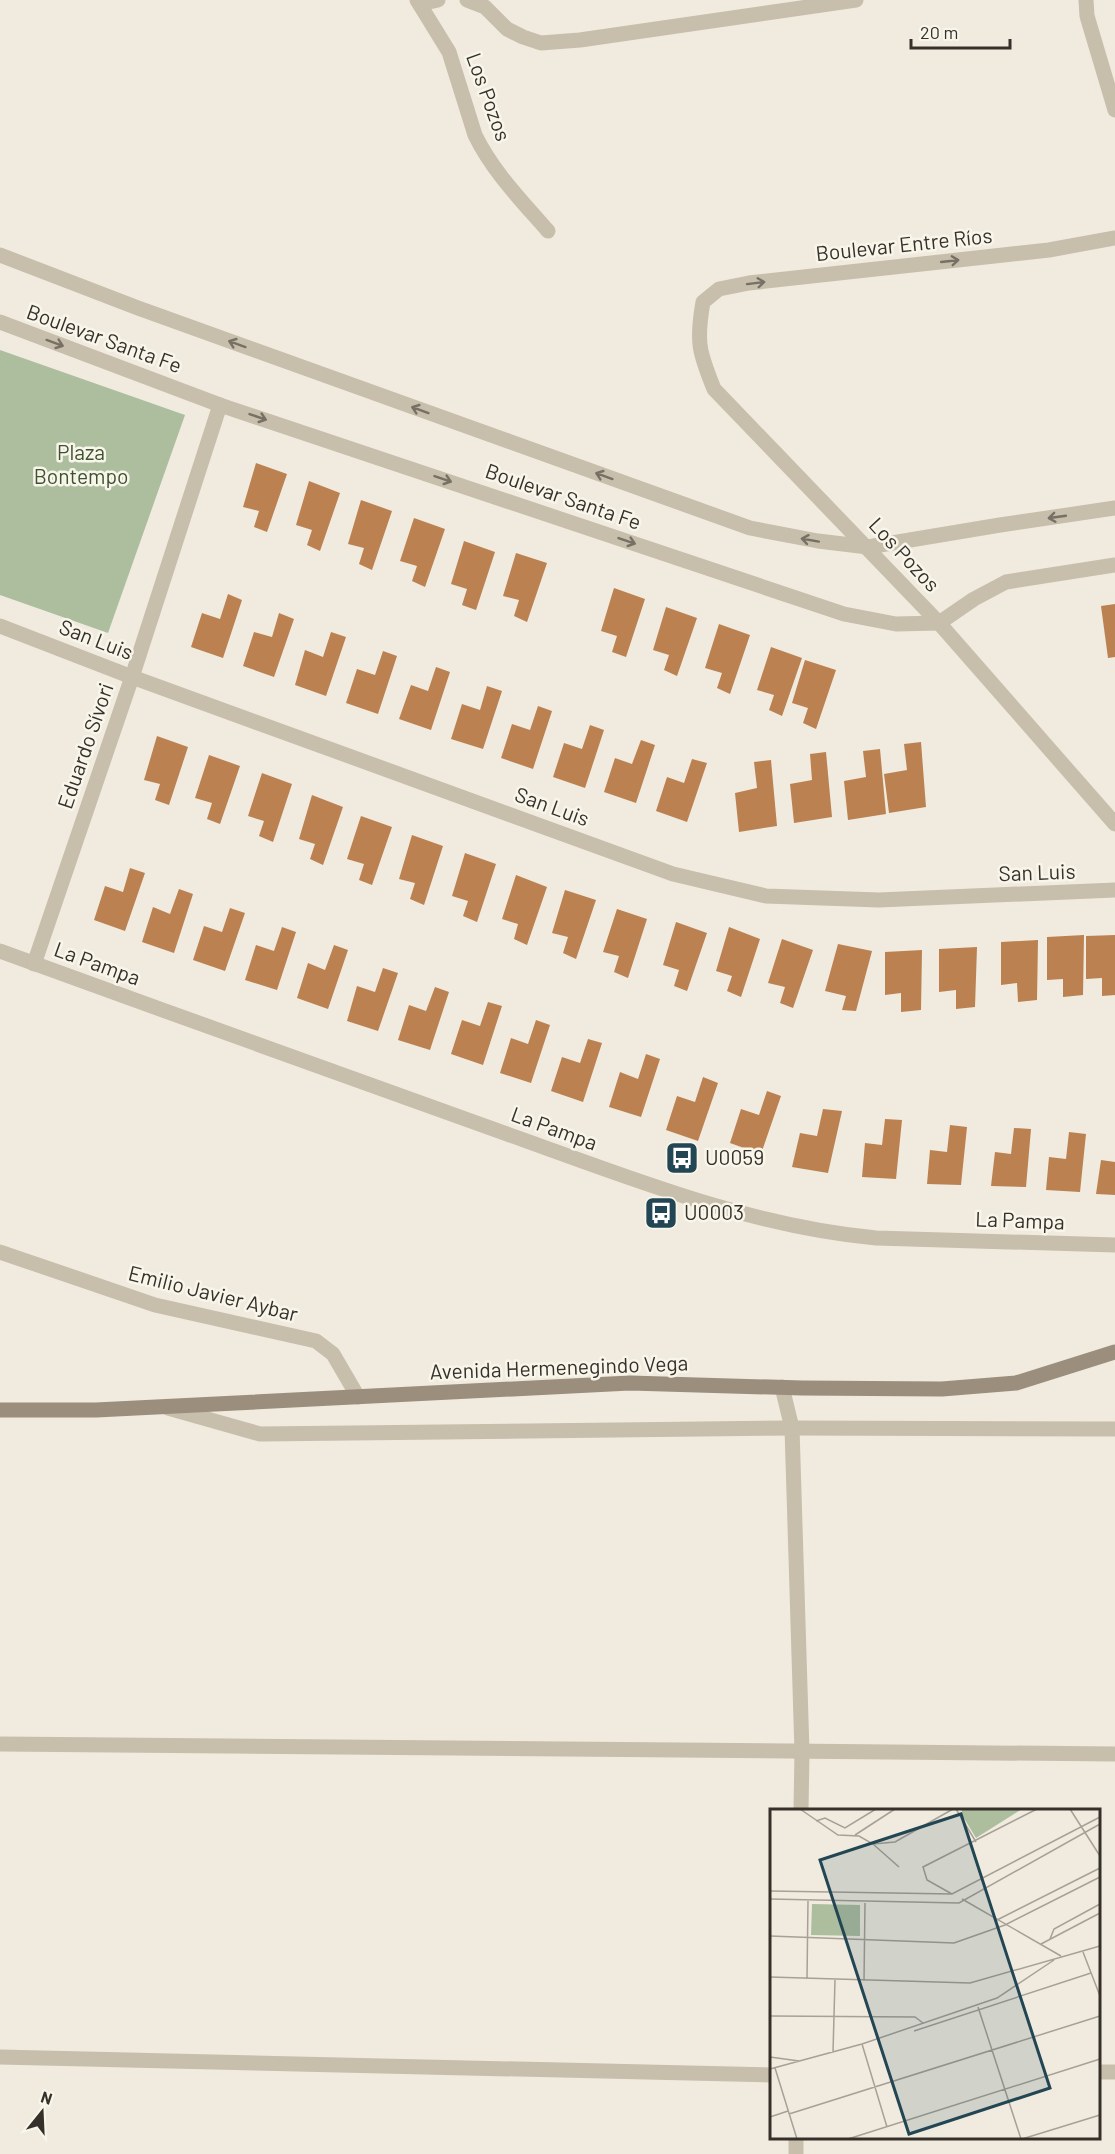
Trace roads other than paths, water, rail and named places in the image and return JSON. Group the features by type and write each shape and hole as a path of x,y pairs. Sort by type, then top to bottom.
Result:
{"street":[{"path":"419,2 438,0"},
{"path":"467,0 485,7 507,29 541,43 580,40 856,0"},
{"path":"1086,0 1087,16 1115,110"},
{"name":"Los Pozos","path":"419,2 449,52 480,146 504,180 548,231"},
{"name":"Boulevar Entre Ríos","path":"702,302 719,289 749,284 1049,250 1115,238"},
{"name":"Boulevar Santa Fe","path":"0,255 149,312 750,528 818,541 868,547 1115,508"},
{"name":"Los Pozos","path":"702,302 698,331 701,356 714,389 939,623 1115,824"},
{"name":"Boulevar Santa Fe","path":"0,322 220,405 844,614 896,624 939,623"},
{"name":"Eduardo Sívori","path":"34,964 132,677 220,405"},
{"path":"939,623 974,599 1006,582 1115,565"},
{"name":"San Luis","path":"0,626 132,677 673,874 766,896 879,900 1115,890"},
{"name":"La Pampa","path":"0,951 356,1081 661,1189 749,1217 839,1235 876,1238 1115,1245"},
{"name":"Emilio Javier Aybar","path":"0,1252 155,1305 316,1341 333,1354 358,1397"},
{"name":"Avenida Hermenegindo Vega","path":"0,1410 96,1410 630,1383 942,1389 1016,1383 1115,1352"},
{"path":"782,1387 792,1428 802,1752 801,1809"},
{"path":"164,1407 260,1434 792,1428 1115,1429"},
{"path":"0,1744 1115,1754"},
{"path":"0,2057 770,2075"}],"place":[{"name":"U0059","path":"682,1158"},
{"name":"U0003","path":"661,1213"}],"park label":[{"name":"Plaza Bontempo","path":"81,465"}]}
